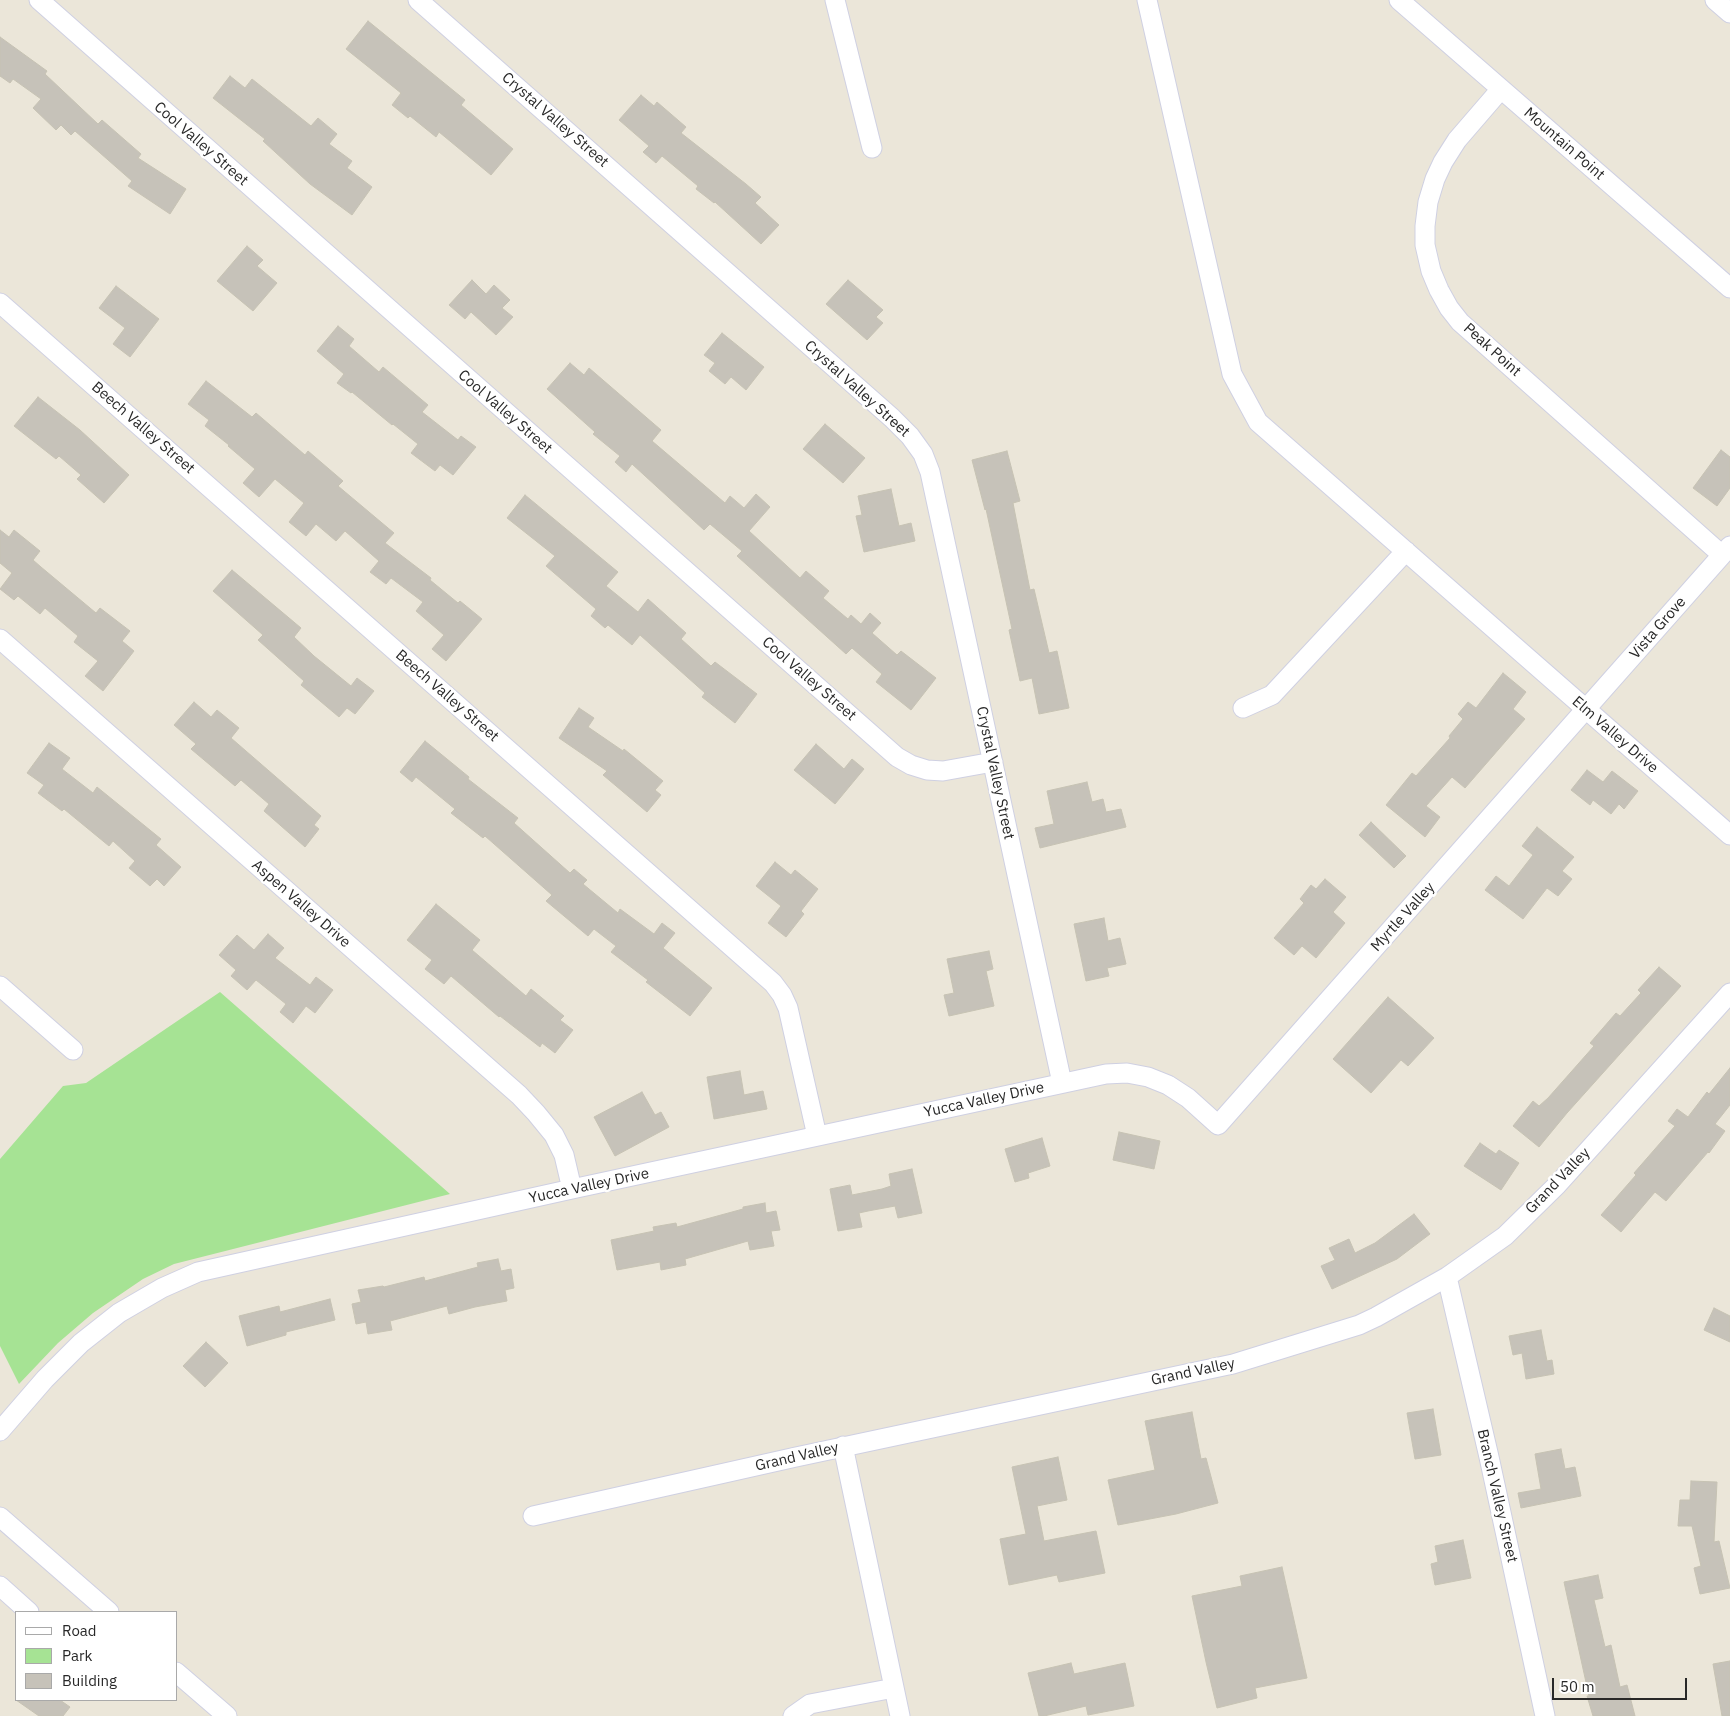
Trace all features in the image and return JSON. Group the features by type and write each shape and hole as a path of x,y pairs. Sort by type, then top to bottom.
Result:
{"street":[{"name":"Cool Valley Street","path":"39,0 897,757 927,770 943,771 993,762"},
{"name":"Crystal Valley Street","path":"418,0 892,418 910,436 923,454 930,472 1062,1082"},
{"path":"835,0 872,148"},
{"name":"Elm Valley Drive","path":"1147,0 1232,374 1258,422 1730,835"},
{"name":"Mountain Point","path":"1399,0 1730,288"},
{"path":"1715,0 1730,13"},
{"name":"Peak Point","path":"1501,89 1457,140 1434,179 1428,202 1425,245 1431,271 1439,290 1449,308 1460,322 1726,551"},
{"name":"Beech Valley Street","path":"0,303 773,983 782,995 788,1008 817,1136"},
{"path":"1242,708 1272,695 1406,551"},
{"name":"Vista Grove","path":"1587,710 1726,551"},
{"name":"Aspen Valley Drive","path":"0,639 519,1095 554,1135 564,1155 572,1189"},
{"name":"Myrtle Valley","path":"1218,1125 1587,710"},
{"path":"0,986 73,1050"},
{"name":"Grand Valley","path":"533,1516 843,1446 1233,1364 1359,1325 1447,1277 1505,1236 1556,1185 1730,993"},
{"name":"Yucca Valley Drive","path":"0,1431 45,1379 80,1343 119,1313 162,1288 198,1272 1062,1082 1106,1074 1127,1073 1148,1077 1168,1085 1188,1098 1218,1125"},
{"name":"Branch Valley Street","path":"1447,1277 1487,1448 1545,1716"},
{"path":"843,1446 900,1716"},
{"path":"0,1517 108,1611"},
{"path":"0,1586 28,1611"},
{"path":"178,1674 227,1716"},
{"path":"793,1716 810,1704 894,1688"}],"green space":[{"path":"220,992 450,1194 174,1264 143,1279 93,1313 58,1343 19,1384 0,1346 0,1159 63,1086 86,1083"}],"building":[{"path":"368,21 465,100 461,105 513,149 491,175 439,132 436,137 410,116 408,118 392,105 401,93 346,49"},
{"path":"0,37 47,71 45,74 98,124 102,120 141,154 138,158 186,189 170,214 128,186 132,181 75,131 71,135 61,125 56,130 33,108 41,99 13,79 10,83 0,76"},
{"path":"230,76 245,88 252,79 311,126 318,118 337,134 329,144 352,161 347,168 372,187 352,215 310,184 263,141 265,139 213,98"},
{"path":"641,95 654,106 657,102 686,127 681,133 761,197 755,203 779,225 761,244 715,202 696,189 698,186 662,156 656,163 643,152 649,146 619,120"},
{"path":"247,246 263,260 257,266 277,283 253,311 217,281"},
{"path":"472,280 486,294 494,285 510,300 502,308 513,317 496,335 471,312 465,319 449,305"},
{"path":"848,280 883,310 876,317 883,323 867,340 826,304"},
{"path":"116,286 159,319 130,357 113,344 125,328 99,308"},
{"path":"338,326 354,339 349,346 379,372 383,367 428,405 422,412 458,440 461,436 476,447 453,475 440,465 435,471 411,453 418,444 352,392 337,383 344,374 317,351"},
{"path":"722,333 764,367 746,390 731,377 725,384 709,371 715,363 704,355"},
{"path":"570,363 584,375 589,368 661,430 652,441 725,503 730,496 744,508 756,494 770,507 749,531 800,578 806,571 829,591 823,598 848,619 851,615 861,624 870,613 881,623 872,633 897,655 901,651 936,678 911,710 876,682 882,674 852,648 846,654 737,556 742,551 710,524 704,530 632,464 626,472 615,462 620,456 593,434 595,432 547,389"},
{"path":"206,381 252,417 256,413 305,455 308,451 343,481 338,486 394,533 385,543 431,578 430,580 458,603 460,601 482,619 446,661 432,649 444,635 416,611 423,602 391,578 386,584 370,572 379,561 345,531 336,541 316,524 306,536 289,522 304,503 275,479 259,497 243,483 255,469 205,426 209,420 188,404"},
{"path":"38,397 80,430 129,475 104,503 77,479 81,475 59,456 56,459 14,426"},
{"path":"825,424 865,458 843,483 803,449"},
{"path":"1721,450 1730,457 1730,488 1717,506 1693,488"},
{"path":"1007,451 1020,501 1013,503 1030,590 1034,589 1049,653 1057,651 1069,708 1039,714 1032,678 1020,681 1009,630 1012,629 986,509 972,460"},
{"path":"891,489 899,526 911,523 915,541 864,552 856,516 862,515 858,496"},
{"path":"525,495 618,572 606,586 638,612 648,599 686,633 681,639 711,666 715,662 757,694 735,723 702,697 705,693 640,635 632,645 608,625 605,628 591,616 596,609 546,566 555,556 507,518"},
{"path":"0,530 9,537 14,530 40,551 33,560 41,567 96,613 100,608 130,631 122,641 134,651 103,691 85,676 98,661 74,642 78,636 45,608 40,614 18,596 14,600 0,589 12,573 0,563"},
{"path":"232,570 301,628 294,637 314,656 351,686 357,678 374,691 355,714 347,708 339,717 301,685 304,681 258,640 263,635 213,591"},
{"path":"1503,673 1526,692 1513,709 1525,719 1465,788 1452,777 1426,806 1440,817 1425,837 1386,805 1412,773 1416,776 1450,738 1449,736 1463,719 1458,714 1468,702 1476,708"},
{"path":"194,702 211,717 217,710 239,728 231,738 321,816 314,825 319,829 305,847 264,811 269,804 241,780 235,786 191,749 196,744 174,725"},
{"path":"579,708 594,718 588,727 623,751 624,749 663,781 655,790 661,795 647,812 603,775 607,771 559,738"},
{"path":"425,741 469,777 468,779 518,818 514,823 570,873 574,869 587,880 583,884 618,913 620,909 654,934 662,923 675,933 663,948 712,988 690,1016 646,982 648,980 611,952 616,946 594,929 588,936 546,901 552,895 485,836 483,838 451,813 455,809 416,777 412,782 400,772"},
{"path":"49,743 70,758 62,769 93,793 97,787 161,839 156,845 181,867 164,886 157,879 150,886 129,868 135,861 113,841 109,846 64,809 62,811 38,793 44,785 27,773"},
{"path":"816,744 844,769 852,759 864,769 835,804 794,770"},
{"path":"1587,770 1603,782 1612,771 1638,791 1624,809 1619,804 1611,814 1593,800 1590,805 1571,790"},
{"path":"1087,782 1092,802 1103,799 1106,812 1121,809 1126,827 1040,848 1035,828 1054,824 1047,791"},
{"path":"1371,822 1406,856 1394,868 1359,835"},
{"path":"1537,827 1574,857 1562,871 1572,879 1558,896 1547,888 1523,919 1485,890 1496,876 1509,886 1533,855 1522,846"},
{"path":"775,862 791,875 795,870 818,889 801,911 804,914 786,937 768,923 781,906 756,886"},
{"path":"1325,879 1346,897 1333,912 1345,923 1316,958 1302,946 1294,955 1274,938 1304,903 1300,899 1311,885 1316,889"},
{"path":"436,904 480,940 472,950 526,996 531,989 564,1016 560,1020 573,1030 555,1053 542,1043 540,1047 499,1017 451,976 444,984 425,969 432,960 407,940"},
{"path":"1104,918 1108,941 1120,938 1126,964 1107,968 1109,976 1086,981 1074,924"},
{"path":"268,934 284,948 275,958 310,985 316,977 333,990 315,1013 306,1006 293,1023 280,1012 286,1004 256,980 247,990 231,976 236,970 219,955 237,935 254,950"},
{"path":"989,951 993,969 986,971 994,1006 949,1016 944,995 954,993 947,959"},
{"path":"1659,967 1681,986 1539,1147 1513,1126 1533,1101 1539,1106 1548,1098 1594,1046 1590,1043 1616,1013 1620,1016 1641,993 1638,990"},
{"path":"1388,997 1434,1038 1408,1066 1401,1060 1371,1093 1333,1059"},
{"path":"1730,1068 1730,1105 1715,1124 1725,1131 1709,1153 1666,1201 1655,1192 1621,1232 1601,1215 1675,1126 1668,1121 1677,1109 1688,1117 1707,1092 1709,1094"},
{"path":"740,1071 744,1095 763,1091 767,1109 714,1119 707,1077"},
{"path":"642,1092 655,1115 661,1112 669,1127 615,1156 594,1117"},
{"path":"1119,1132 1160,1141 1154,1169 1113,1160"},
{"path":"1042,1138 1050,1166 1028,1173 1029,1178 1015,1182 1005,1149"},
{"path":"1480,1143 1496,1154 1499,1150 1519,1163 1501,1190 1464,1166"},
{"path":"912,1169 922,1213 898,1218 895,1206 868,1211 859,1213 862,1227 838,1231 830,1189 850,1185 852,1195 882,1189 891,1186 889,1174"},
{"path":"765,1203 766,1213 776,1211 780,1230 771,1231 774,1246 750,1250 748,1241 685,1259 686,1265 661,1270 660,1262 617,1270 611,1240 654,1231 653,1227 676,1223 677,1227 743,1209 743,1207"},
{"path":"1414,1214 1430,1234 1397,1259 1332,1289 1321,1266 1335,1260 1329,1248 1349,1239 1355,1253 1375,1243"},
{"path":"498,1259 501,1271 511,1269 514,1288 505,1290 507,1301 449,1314 447,1306 390,1321 392,1330 368,1334 366,1322 356,1324 352,1304 361,1302 358,1290 384,1287 424,1277 425,1281 478,1267 477,1263"},
{"path":"330,1299 335,1320 286,1332 286,1335 247,1346 239,1316 279,1306 280,1312"},
{"path":"1714,1308 1730,1316 1730,1342 1704,1330"},
{"path":"1541,1330 1547,1361 1552,1360 1554,1374 1526,1379 1522,1353 1513,1355 1509,1336"},
{"path":"206,1342 228,1363 205,1387 183,1366"},
{"path":"1433,1409 1441,1455 1415,1459 1407,1413"},
{"path":"1192,1412 1201,1459 1206,1458 1218,1503 1176,1514 1118,1525 1108,1480 1155,1470 1145,1421"},
{"path":"1561,1449 1565,1469 1575,1467 1581,1496 1521,1508 1518,1493 1541,1489 1535,1454"},
{"path":"1058,1457 1067,1500 1037,1506 1044,1541 1096,1531 1105,1573 1059,1582 1057,1575 1009,1585 1000,1539 1026,1534 1012,1467"},
{"path":"1691,1481 1717,1482 1714,1542 1719,1541 1730,1588 1700,1594 1694,1568 1701,1566 1692,1526 1678,1526 1680,1500 1690,1500"},
{"path":"1463,1540 1471,1578 1435,1585 1431,1564 1438,1562 1435,1546"},
{"path":"1282,1567 1307,1678 1255,1688 1257,1698 1217,1708 1192,1596 1242,1586 1240,1576"},
{"path":"1598,1575 1603,1598 1594,1600 1605,1647 1611,1645 1620,1687 1627,1685 1635,1716 1593,1716 1587,1696 1589,1696 1564,1582"},
{"path":"1730,1661 1730,1716 1722,1716 1713,1664"},
{"path":"1071,1663 1074,1674 1125,1663 1134,1706 1088,1715 1086,1706 1039,1716 1028,1673"},
{"path":"17,1701 61,1701 70,1707 63,1716 39,1716"}]}
